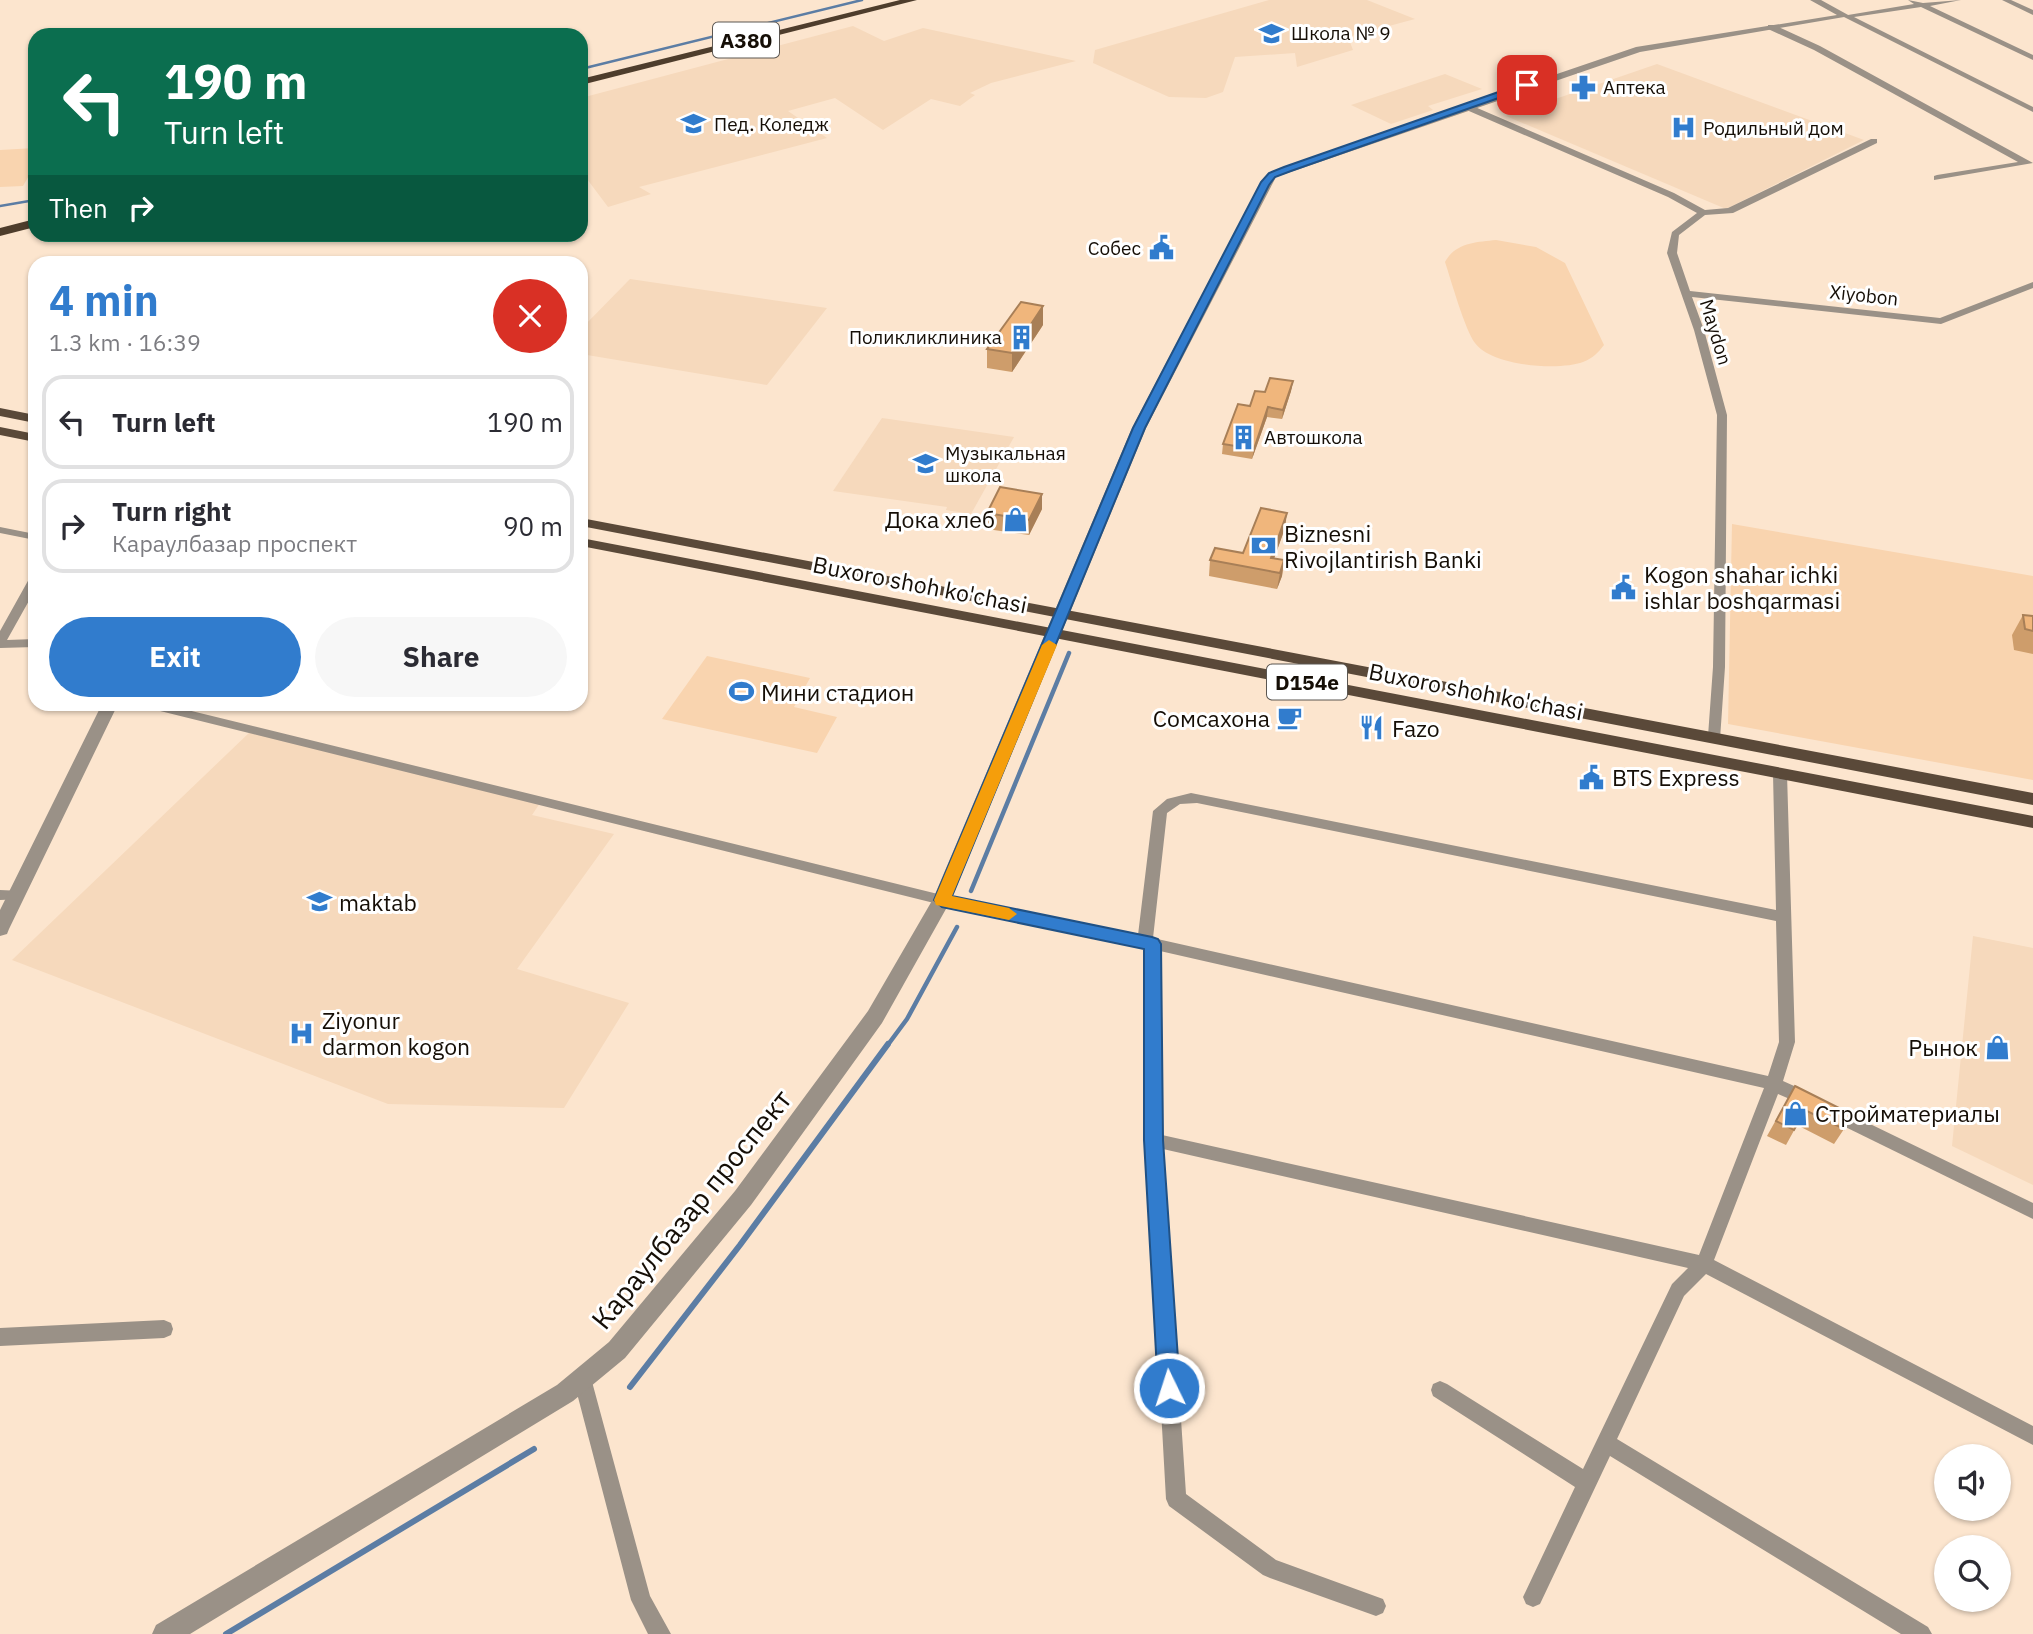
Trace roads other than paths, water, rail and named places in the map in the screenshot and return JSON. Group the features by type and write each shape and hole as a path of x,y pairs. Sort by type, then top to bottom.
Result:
{"highway":[{"name":"A380","path":"588,74 892,0"},
{"name":"A380","path":"588,80 912,0"},
{"path":"0,224 28,217"},
{"path":"0,232 28,225"}],"main road":[{"path":"0,412 28,418"},
{"path":"0,431 28,437"},
{"name":"Buxoro shoh ko'chasi","path":"588,523 1715,761 2033,822"},
{"name":"Buxoro shoh ko'chasi","path":"588,543 1715,736 2033,799"},
{"path":"1715,736 1715,761"}],"street":[{"path":"1814,0 2033,110"},
{"path":"1911,0 2033,58"},
{"path":"1846,16 1958,0"},
{"path":"2005,0 2033,13"},
{"name":"Караулбазар проспект","path":"165,1634 565,1394 617,1350 743,1198 875,1017 942,900 1139,428 1272,175 1465,106 1639,49 1846,16"},
{"path":"1771,27 1817,48 2030,162"},
{"path":"1465,106 1671,195 1703,213 1730,211 1874,141"},
{"path":"1937,178 2030,162"},
{"name":"Maydon","path":"1703,213 1675,234 1672,253 1699,330 1722,415 1719,667 1715,736"},
{"name":"Xiyobon","path":"1685,293 1941,321 2033,285"},
{"path":"0,530 28,536"},
{"path":"28,592 0,643 28,643"},
{"path":"0,929 8,895 106,711"},
{"path":"176,711 942,900 1149,943 1774,1084 2033,1211"},
{"path":"1533,1597 1678,1290 1704,1264 1774,1084 1787,1042 1780,774"},
{"path":"1376,1606 1270,1568 1176,1499 1154,1140 1149,943 1160,811 1169,803 1183,797 1196,797 1783,917"},
{"path":"1154,1140 1704,1264 2033,1436"},
{"path":"0,1337 164,1329"},
{"path":"582,1378 641,1600 660,1634"},
{"path":"1440,1391 1587,1483"},
{"path":"1606,1443 1921,1634"}],"waterway":[{"path":"588,67 862,0"},
{"path":"0,206 28,201"},
{"path":"971,891 1069,653"},
{"path":"887,1046 907,1019 957,927"},
{"path":"630,1387 740,1245 888,1044"},
{"path":"226,1634 534,1449"}],"place":[{"name":"Школа № 9","path":"1271,33"},
{"name":"Аптека","path":"1583,87"},
{"name":"Пед. Коледж","path":"694,124"},
{"name":"Родильный дом","path":"1683,128"},
{"name":"Собеc","path":"1161,248"},
{"name":"Поликликлиника","path":"1022,337"},
{"name":"Автошкола","path":"1244,437"},
{"name":"Музыкальная школа","path":"925,464"},
{"name":"Дока хлеб","path":"1015,519"},
{"name":"Biznesni Rivojlantirish Banki","path":"1264,546"},
{"name":"Kogon shahar ichki ishlar boshqarmasi","path":"1624,587"},
{"name":"Мини стадион","path":"741,692"},
{"name":"Сомсахона","path":"1290,718"},
{"name":"Fazo","path":"1372,728"},
{"name":"BTS Express","path":"1592,777"},
{"name":"maktab","path":"319,902"},
{"name":"Ziyonur darmon kogon","path":"302,1033"},
{"name":"Рынок","path":"1998,1047"},
{"name":"Стройматериалы","path":"1795,1113"}]}
